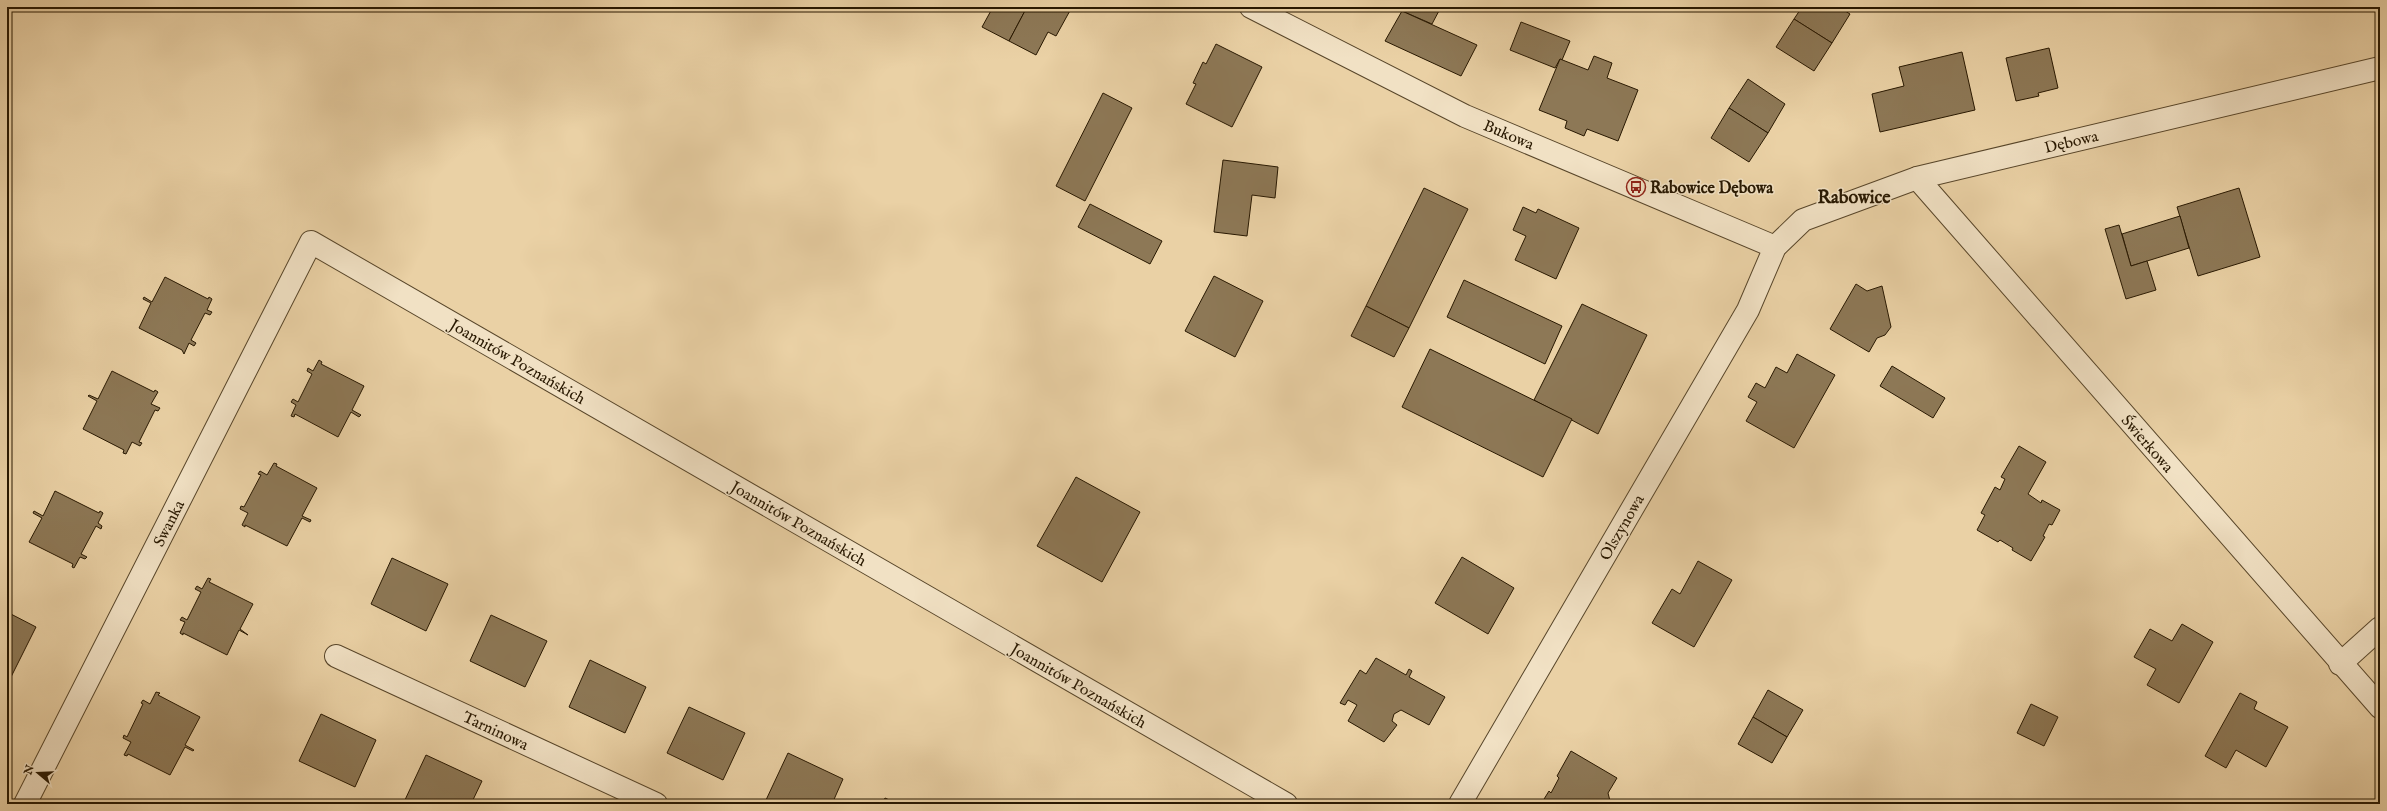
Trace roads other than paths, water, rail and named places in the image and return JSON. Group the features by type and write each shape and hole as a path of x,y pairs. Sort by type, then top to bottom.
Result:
{"street":[{"name":"Bukowa","path":"1250,7 1465,116 1775,247"},
{"name":"Dębowa","path":"1775,247 1803,220 1917,178 2380,68"},
{"name":"Świerkowa","path":"1917,178 2340,664 2380,707"},
{"name":"Swanka","path":"25,804 311,242"},
{"name":"Joannitów Poznańskich","path":"311,242 1286,804"},
{"name":"Olszynowa","path":"1460,804 1748,310 1775,247"},
{"path":"2340,664 2380,628"},
{"name":"Tarninowa","path":"336,656 656,804"}],"place":[{"name":"Rabowice Dębowa","path":"1636,187"}],"district":[{"name":"Rabowice","path":"1854,197"}]}
